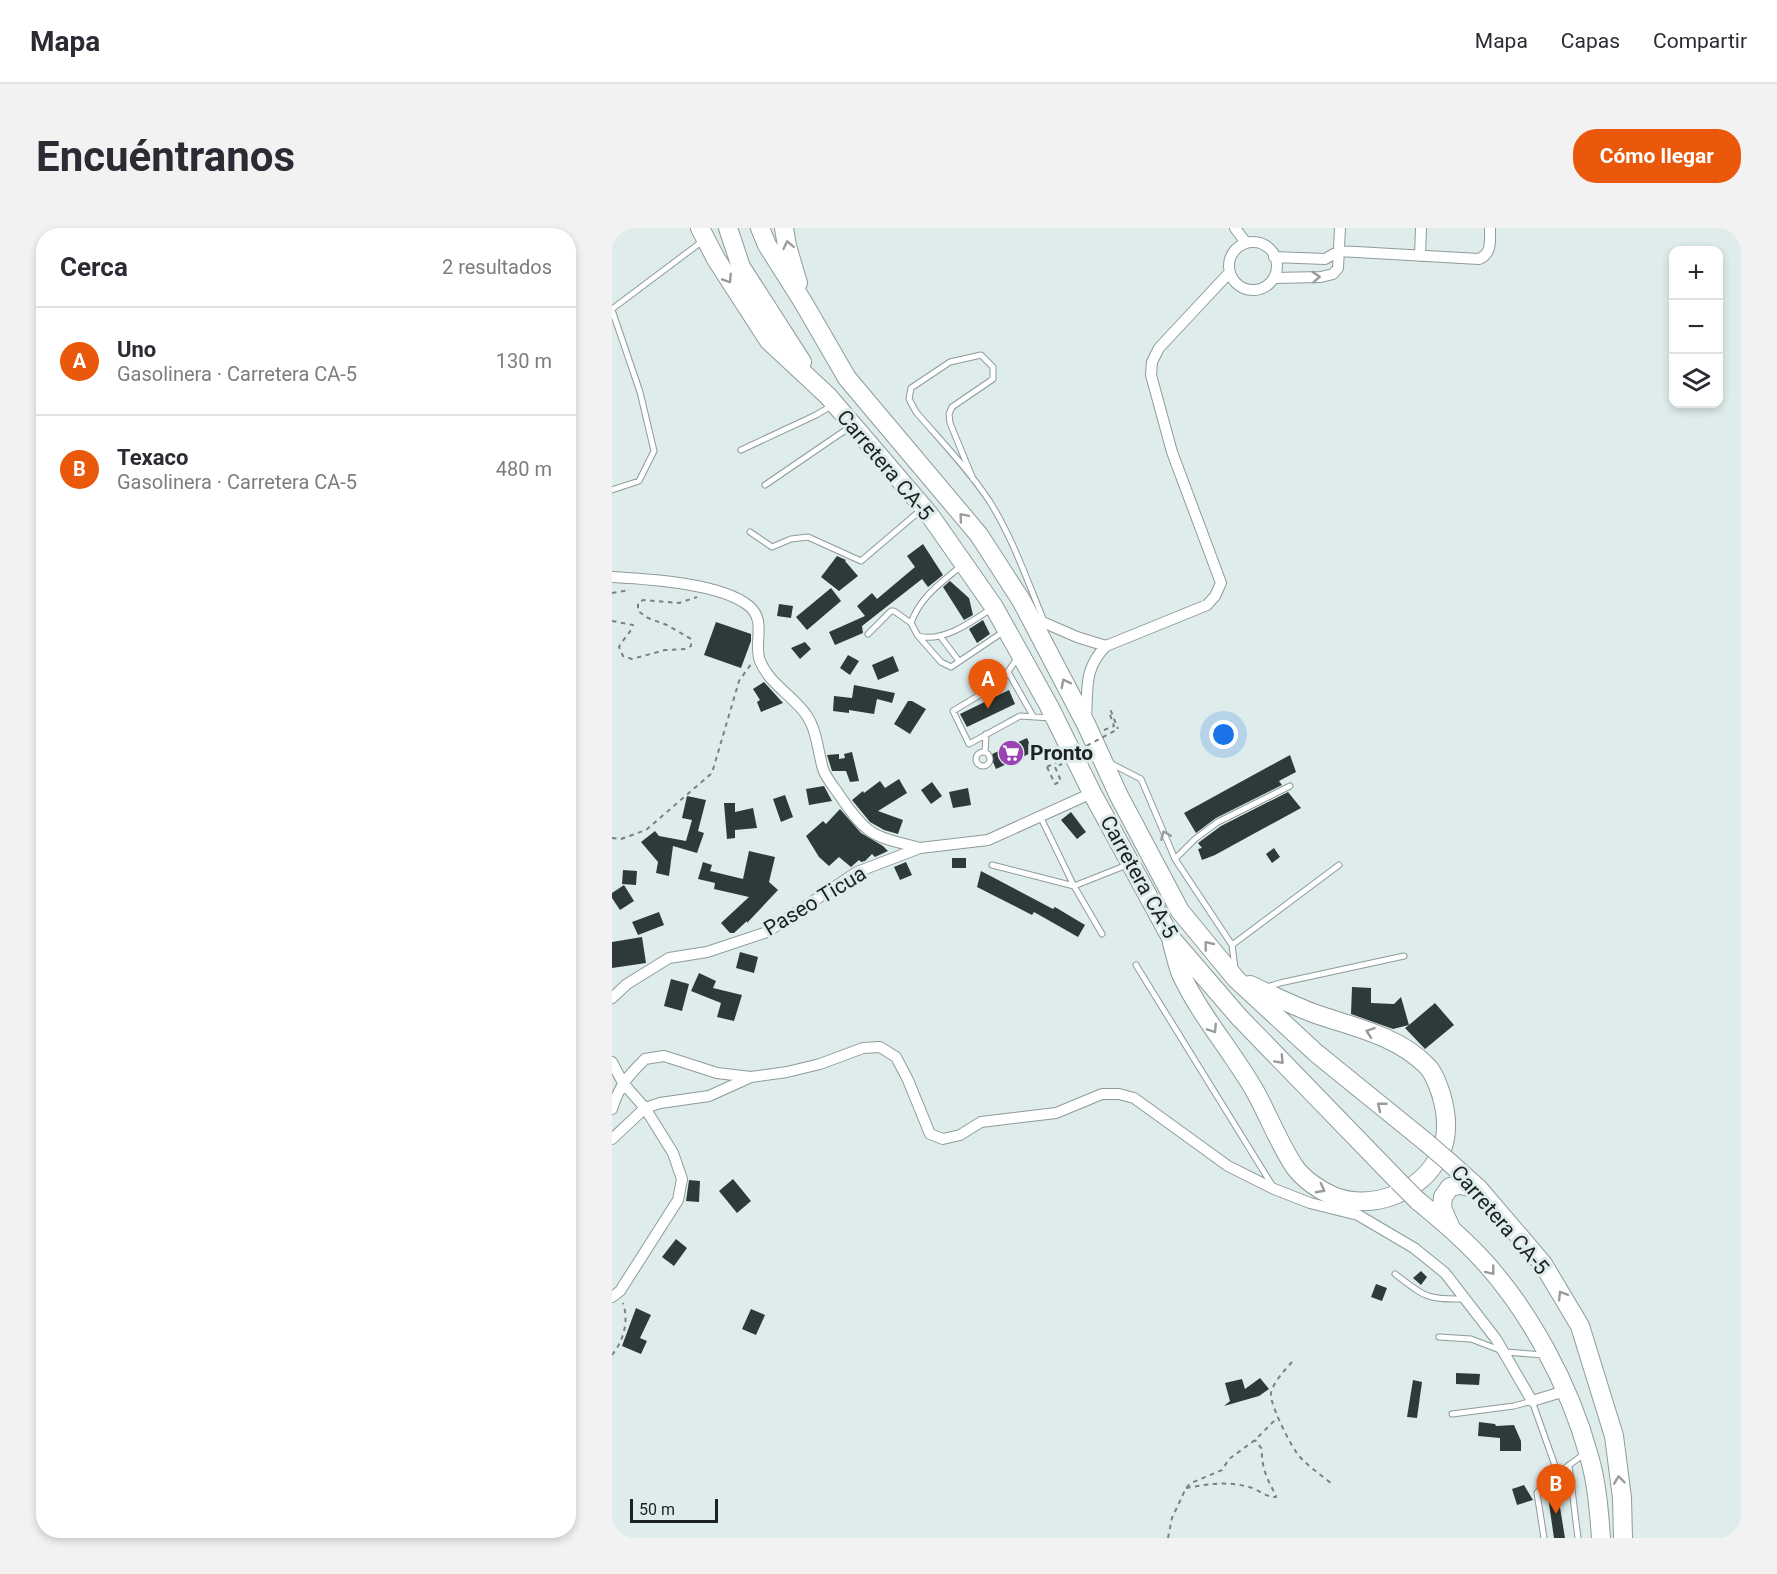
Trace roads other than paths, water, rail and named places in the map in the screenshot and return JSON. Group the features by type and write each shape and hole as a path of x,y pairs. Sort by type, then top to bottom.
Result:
{"highway":[{"path":"728,228 741,267 797,356 831,400"},
{"name":"Carretera CA-5","path":"760,228 767,245 847,378 979,535 1038,620 1101,758 1180,911 1236,979 1316,1053 1427,1143 1479,1189 1543,1264 1580,1326 1600,1386 1614,1436 1622,1498 1623,1538"},
{"path":"784,228 803,302"},
{"name":"Carretera CA-5","path":"703,233 716,259 769,341 831,400 923,508 994,607 1021,653 1092,793 1171,939 1239,1017 1418,1201 1451,1228 1481,1258 1515,1302 1549,1356 1588,1451 1598,1505 1601,1538"},
{"path":"1171,939 1180,972 1190,990 1255,1092 1295,1167 1312,1185 1334,1196 1359,1202 1384,1198 1405,1190 1425,1176 1439,1156 1446,1132 1446,1109 1429,1068 1410,1050 1386,1038 1310,1012 1236,979"},
{"path":"1451,1228 1442,1208 1443,1197 1450,1187 1460,1185 1479,1189"}],"street":[{"path":"1235,228 1246,243"},
{"path":"1274,278 1321,277 1333,274 1338,268 1340,228"},
{"path":"1420,256 1421,228"},
{"path":"1274,257 1325,259 1339,251 1479,259 1489,251 1490,228"},
{"path":"1256,242 1264,245 1272,251 1274,257 1276,269 1274,278 1268,285 1259,289 1250,290 1241,287 1230,273 1229,263 1232,254 1246,243 1256,242"},
{"path":"1086,724 1089,669 1095,657 1106,646 1207,605 1215,596 1221,583 1172,452 1151,375 1152,362 1159,348 1230,273"},
{"path":"612,577 651,579 704,588 737,598 750,607 758,617 758,654 767,674 808,717 824,772 865,829 879,837 920,848"},
{"path":"1038,620 1077,637 1106,646"},
{"name":"Paseo Ticua","path":"614,994 669,958 707,952 767,932 857,872 920,848 988,840 1092,793"},
{"path":"612,1109 617,1091 645,1059 664,1056 717,1073 752,1077 787,1072 820,1064 863,1048 880,1047 896,1057 930,1134 943,1139 960,1135 981,1122 1056,1113 1102,1094 1119,1094 1134,1098 1228,1166 1274,1189 1310,1203 1345,1211 1370,1222 1414,1248 1445,1273 1505,1352 1532,1401 1565,1391"},
{"path":"612,1062 623,1083 645,1108 673,1153 682,1179 678,1200 616,1294"},
{"path":"612,1139 645,1108 660,1103 709,1096 752,1077"},
{"path":"1368,1200 1370,1222"}],"lane":[{"path":"612,490 639,481 654,451 640,392 612,310 703,233"},
{"path":"973,479 950,423 949,414 952,406 993,379 993,367 981,355 950,362 910,388 909,399 916,412 973,479 989,502 1014,545 1038,620"},
{"path":"741,450 816,416 831,400"},
{"path":"765,485 852,426"},
{"path":"750,532 772,547 791,539 808,537 861,561 923,508"},
{"path":"911,623 915,613 933,588 964,564"},
{"path":"918,636 928,638 940,636 994,607"},
{"path":"868,634 891,611 894,611 911,623 918,636 947,666 951,667 1007,630"},
{"path":"940,636 959,661"},
{"path":"986,734 985,752 990,760 986,766 979,764 953,711 1001,682 1021,653"},
{"path":"1008,672 1033,716"},
{"path":"969,744 1020,716 1055,718"},
{"path":"976,758 981,752 985,752"},
{"path":"1101,758 1141,779 1174,859 1232,945 1236,979"},
{"path":"1174,859 1195,838 1218,822 1290,786"},
{"path":"1040,816 1074,886 1102,934"},
{"path":"992,866 1074,886 1131,864"},
{"path":"1232,945 1339,866"},
{"path":"1260,990 1280,983 1404,956"},
{"path":"1137,965 1274,1189"},
{"path":"1395,1274 1423,1295 1438,1299 1465,1299"},
{"path":"1439,1336 1471,1339 1505,1352 1549,1356"},
{"path":"1452,1414 1514,1406 1532,1401 1558,1474"},
{"path":"1544,1538 1537,1493 1544,1484 1588,1451"},
{"path":"1569,1466 1578,1538"}],"place":[{"name":"Uno","path":"988,709"},
{"name":"Pronto","path":"1011,753"},
{"name":"Texaco","path":"1556,1514"}]}
